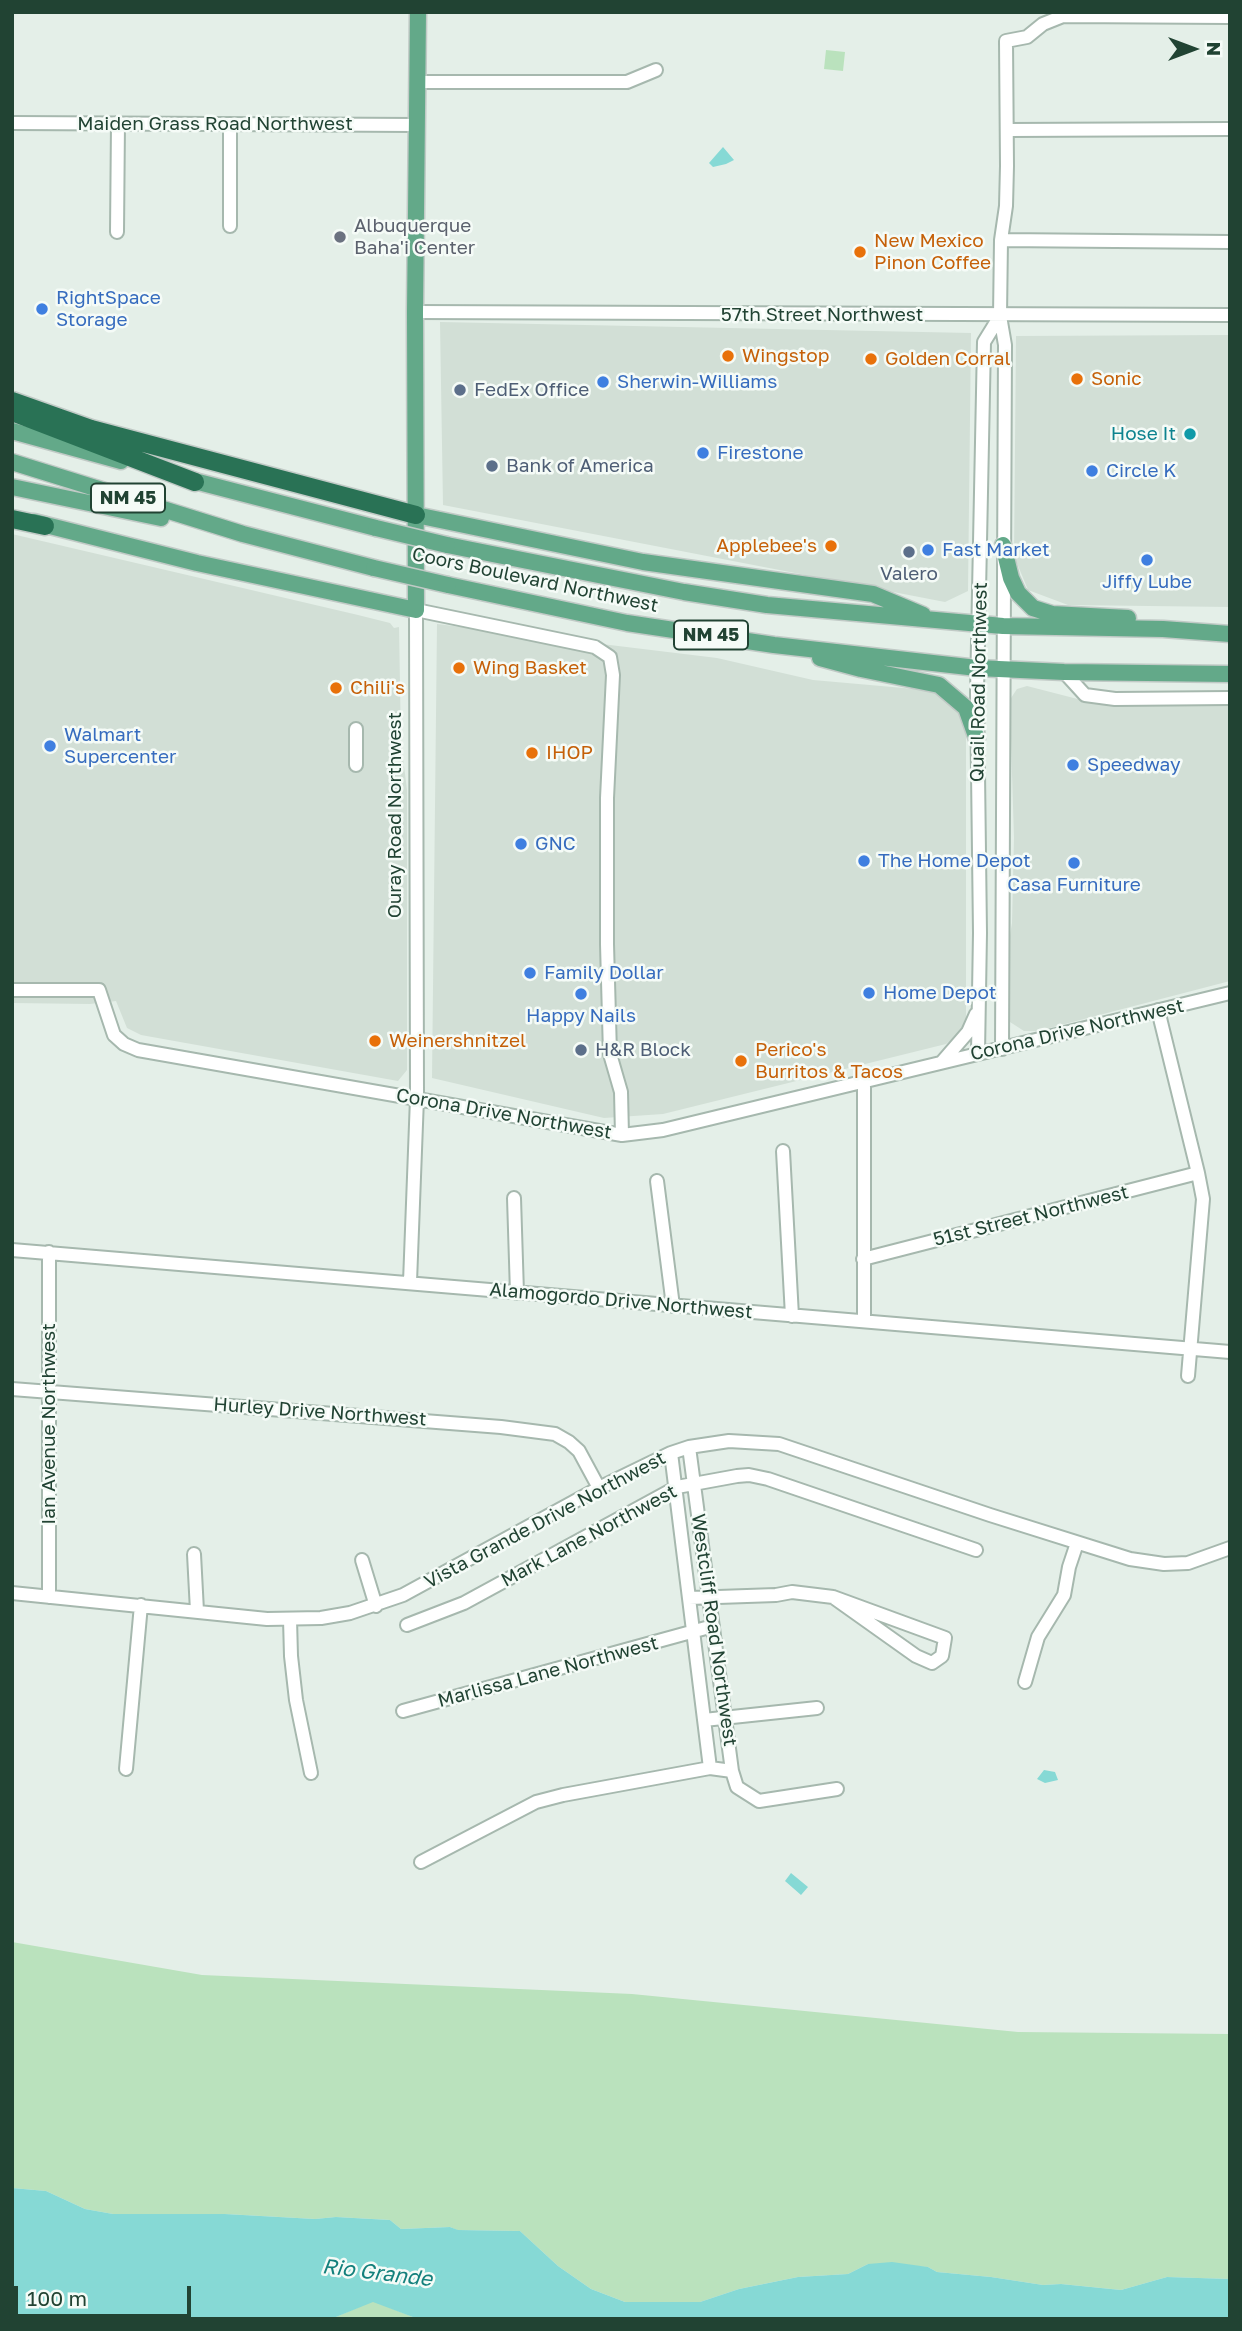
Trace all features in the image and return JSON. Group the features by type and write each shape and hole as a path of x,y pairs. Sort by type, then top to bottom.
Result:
{"highway":[{"path":"12,401 90,429 416,515"},
{"path":"12,412 195,482"},
{"path":"12,517 45,526"}],"main road":[{"name":"Ouray Road Northwest","path":"416,610 418,12"},
{"name":"Coors Boulevard Northwest","path":"12,430 195,482 376,528 447,545 684,592 767,605 935,621 1003,626 1163,629 1230,635"},
{"name":"Coors Boulevard Northwest","path":"12,462 243,534 374,568 627,622 774,645 977,668 1230,674"},
{"path":"12,487 243,534"},
{"path":"416,515 643,562 873,594 935,621"},
{"path":"45,526 197,563 416,610"},
{"path":"1003,545 1011,578 1018,593 1033,608 1052,614 1135,619 1163,629"},
{"path":"774,645 861,669 939,685 966,708 977,739"}],"street":[{"name":"Quail Road Northwest","path":"1002,1049 1005,345 1000,316 1001,240 1006,206 1008,130 1006,41 1027,37 1043,24 1063,16 1230,17"},
{"path":"417,82 626,82 656,70"},
{"name":"Maiden Grass Road Northwest","path":"12,123 417,125"},
{"path":"117,232 118,123"},
{"path":"230,124 230,226"},
{"path":"1008,130 1230,130"},
{"path":"1001,240 1230,242"},
{"name":"57th Street Northwest","path":"415,312 1230,315"},
{"name":"Quail Road Northwest","path":"978,1053 980,933 977,668 984,342 1000,316"},
{"path":"416,610 595,647 610,657 613,675 607,808 610,1054 621,1092 622,1135"},
{"name":"Ouray Road Northwest","path":"410,1282 417,1098 416,610"},
{"path":"1065,672 1085,695 1115,699 1230,698"},
{"path":"356,729 356,765"},
{"path":"980,933 1001,933"},
{"name":"Corona Drive Northwest","path":"12,990 99,990 114,1035 124,1044 138,1050 622,1135 663,1130 1230,993"},
{"path":"941,1063 968,1032 979,1008"},
{"path":"1158,1010 1203,1199 1188,1376"},
{"path":"864,1081 864,1321"},
{"path":"783,1151 792,1316"},
{"name":"51st Street Northwest","path":"863,1259 1198,1173"},
{"path":"657,1181 673,1306"},
{"path":"513,1198 517,1293"},
{"name":"Alamogordo Drive Northwest","path":"12,1250 1230,1352"},
{"name":"Ian Avenue Northwest","path":"49,1252 49,1597"},
{"name":"Hurley Drive Northwest","path":"12,1389 488,1425 555,1434 579,1451 599,1488"},
{"name":"Vista Grande Drive Northwest","path":"12,1593 290,1619 321,1618 376,1606 403,1595 599,1488 671,1453 689,1447 729,1441 779,1444 1077,1544 1130,1559 1188,1563 1230,1548"},
{"name":"Westcliff Road Northwest","path":"689,1447 733,1771"},
{"name":"Westcliff Road Northwest","path":"671,1453 710,1769"},
{"name":"Mark Lane Northwest","path":"407,1625 464,1603 677,1487 749,1475 768,1479 976,1550"},
{"path":"1025,1682 1038,1637 1064,1595 1077,1544"},
{"path":"194,1554 197,1611"},
{"path":"362,1560 376,1606"},
{"path":"689,1598 792,1592 833,1597 945,1638 942,1656 932,1664 916,1656 833,1597"},
{"path":"126,1769 141,1605"},
{"path":"290,1619 296,1699 311,1773"},
{"name":"Marlissa Lane Northwest","path":"403,1711 713,1626"},
{"path":"704,1720 817,1708"},
{"path":"421,1862 536,1802 710,1769 733,1771 737,1787 759,1801 837,1789"}],"shaded area":[{"path":"440,322 971,333 968,591 945,602 443,505"},
{"path":"1230,335 1230,607 1068,605 1028,590 1014,556 1016,336"},
{"path":"12,534 358,615 390,623 394,628 399,627 401,742 407,790 407,1070 398,1081 141,1035 127,1028 116,1001 90,1004 12,1003"},
{"path":"437,624 717,658 813,680 915,689 935,693 952,703 961,713 966,726 966,1023 960,1033 946,1044 663,1114 604,1118 432,1078"},
{"path":"1027,686 1097,704 1230,702 1230,981 1038,1031 1024,1031 1010,1022 1009,941 1012,923 1014,838 1010,709 1011,698 1017,689"}],"green space":[{"path":"826,50 845,52 843,71 824,69"},
{"path":"12,1942 202,1975 632,1994 1018,2032 1230,2034 1230,2279 1167,2277 1121,2290 1061,2284 1043,2285 937,2272 928,2267 868,2264 848,2274 798,2277 739,2289 700,2302 625,2302 591,2289 558,2266 520,2231 457,2230 450,2227 401,2229 390,2220 336,2217 315,2219 225,2214 113,2214 85,2209 46,2191 12,2188"},
{"path":"373,2301 418,2319 331,2319"}],"water":[{"path":"723,147 734,160 713,167 709,163"},
{"path":"1044,1770 1055,1772 1058,1780 1045,1783 1037,1779"},
{"path":"791,1873 808,1887 801,1895 785,1881"},
{"name":"Rio Grande","path":"12,2188 46,2191 85,2209 113,2214 225,2214 315,2219 336,2217 390,2220 401,2229 450,2227 458,2230 520,2231 558,2266 591,2289 625,2302 700,2302 739,2289 798,2277 848,2274 868,2264 892,2262 928,2267 937,2272 1043,2285 1061,2284 1121,2290 1167,2277 1230,2279 1230,2319 418,2319 373,2302 331,2319 12,2319"}],"place":[{"name":"Albuquerque Baha'i Center","path":"340,237"},
{"name":"New Mexico Pinon Coffee","path":"860,252"},
{"name":"RightSpace Storage","path":"42,309"},
{"name":"Wingstop","path":"728,356"},
{"name":"Golden Corral","path":"871,359"},
{"name":"Sonic","path":"1077,379"},
{"name":"Sherwin-Williams","path":"603,382"},
{"name":"FedEx Office","path":"460,390"},
{"name":"Hose It","path":"1190,434"},
{"name":"Firestone","path":"703,453"},
{"name":"Bank of America","path":"492,466"},
{"name":"Circle K","path":"1092,471"},
{"name":"Applebee's","path":"831,546"},
{"name":"Fast Market","path":"928,550"},
{"name":"Valero","path":"909,552"},
{"name":"Jiffy Lube","path":"1147,560"},
{"name":"Wing Basket","path":"459,668"},
{"name":"Chili's","path":"336,688"},
{"name":"Walmart Supercenter","path":"50,746"},
{"name":"IHOP","path":"532,753"},
{"name":"Speedway","path":"1073,765"},
{"name":"GNC","path":"521,844"},
{"name":"The Home Depot","path":"864,861"},
{"name":"Casa Furniture","path":"1074,863"},
{"name":"Family Dollar","path":"530,973"},
{"name":"Home Depot","path":"869,993"},
{"name":"Happy Nails","path":"581,994"},
{"name":"Weinershnitzel","path":"375,1041"},
{"name":"H&R Block","path":"581,1050"},
{"name":"Perico's Burritos & Tacos","path":"741,1061"}]}
